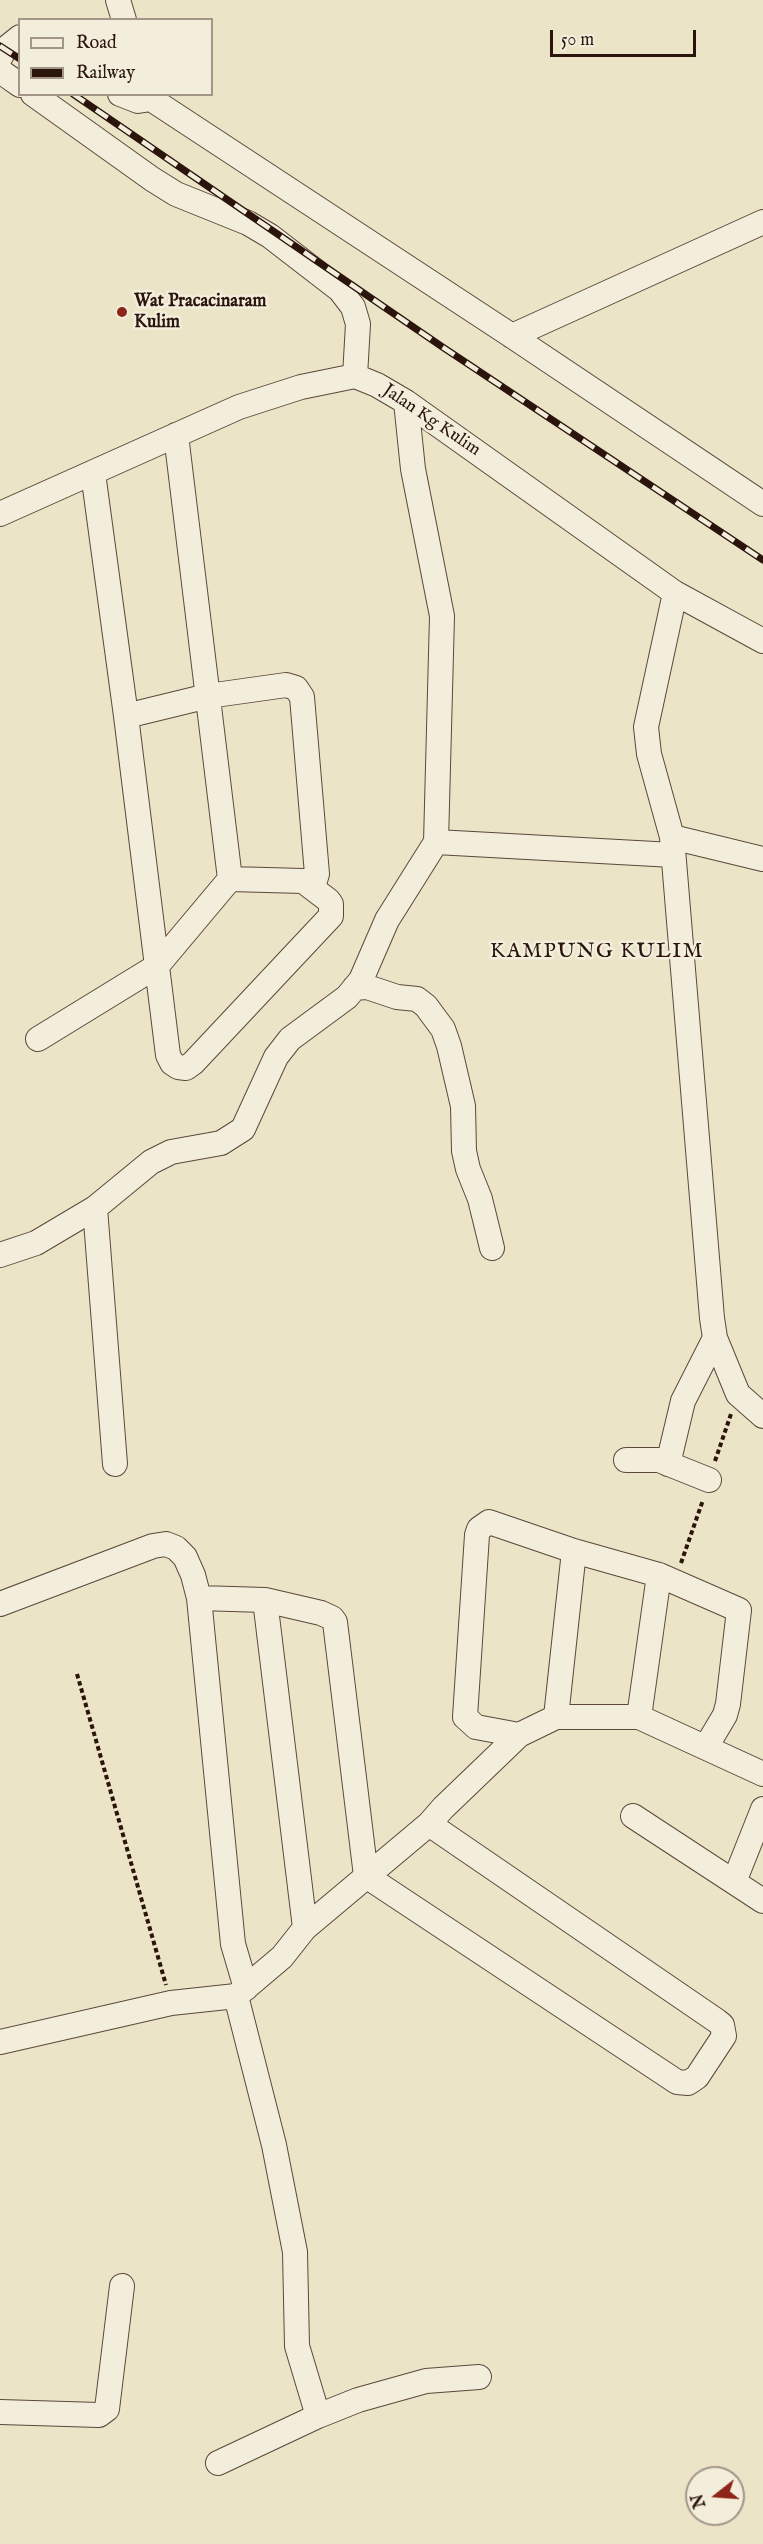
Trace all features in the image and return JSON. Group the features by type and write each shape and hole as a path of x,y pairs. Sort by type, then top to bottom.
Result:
{"street":[{"path":"118,0 123,18"},
{"path":"0,58 5,49 18,39"},
{"path":"0,71 18,84"},
{"path":"0,514 239,407 302,387 355,375 358,324 353,308 340,290 270,236 248,223 176,194 36,96"},
{"path":"125,96 138,101 151,97 763,504"},
{"path":"512,336 763,222"},
{"name":"Jalan Kg Kulim","path":"355,375 406,402 675,593 763,641"},
{"path":"0,1255 36,1243 95,1208 151,1162 171,1152 221,1143 243,1129 276,1057 290,1039 346,997 361,980 387,920 436,842 442,616 413,469 406,402"},
{"path":"38,1039 157,966 230,879 176,435"},
{"path":"93,473 168,1055 172,1063 178,1067 186,1068 193,1064 328,920 332,910 331,904 303,881 230,879"},
{"path":"675,593 646,727 649,754 673,846 711,1306 716,1338 738,1394 763,1416"},
{"path":"126,716 208,696 286,685 300,692 317,874 313,887"},
{"path":"436,842 673,846 763,859"},
{"path":"354,988 367,987 397,997 417,999 426,1006 443,1029 463,1106 464,1151 468,1169 480,1199 492,1248"},
{"path":"95,1208 115,1464"},
{"path":"668,1464 683,1401 716,1338"},
{"path":"626,1460 660,1460 709,1480"},
{"path":"519,1735 476,1727 465,1717 479,1529 489,1522 495,1522 574,1551 659,1575 739,1610 728,1704 725,1715 706,1747"},
{"path":"0,1604 153,1546 166,1544 176,1548 185,1557 194,1575 199,1598 233,1944 295,2252 297,2346 318,2416"},
{"path":"556,1717 574,1551"},
{"path":"639,1718 659,1575"},
{"path":"199,1598 265,1600 321,1613 335,1622 366,1876 677,2082 693,2081 723,2036 722,2025 429,1824"},
{"path":"265,1600 305,1928"},
{"path":"0,2042 171,2003 241,1992 282,1957 305,1928 429,1824 519,1735 556,1717 639,1718 763,1774"},
{"path":"734,1882 763,1809"},
{"path":"633,1816 763,1901"},
{"path":"0,2412 99,2415 107,2409 122,2286"},
{"path":"218,2463 318,2416 358,2400 426,2381 479,2377"}],"path":[{"path":"78,1674 171,2003"}],"railway":[{"path":"0,46 18,58"},
{"path":"76,96 441,346 763,560"}],"place":[{"name":"Wat Pracacinaram Kulim","path":"122,312"}],"district":[{"name":"KAMPUNG KULIM","path":"597,953"}]}
